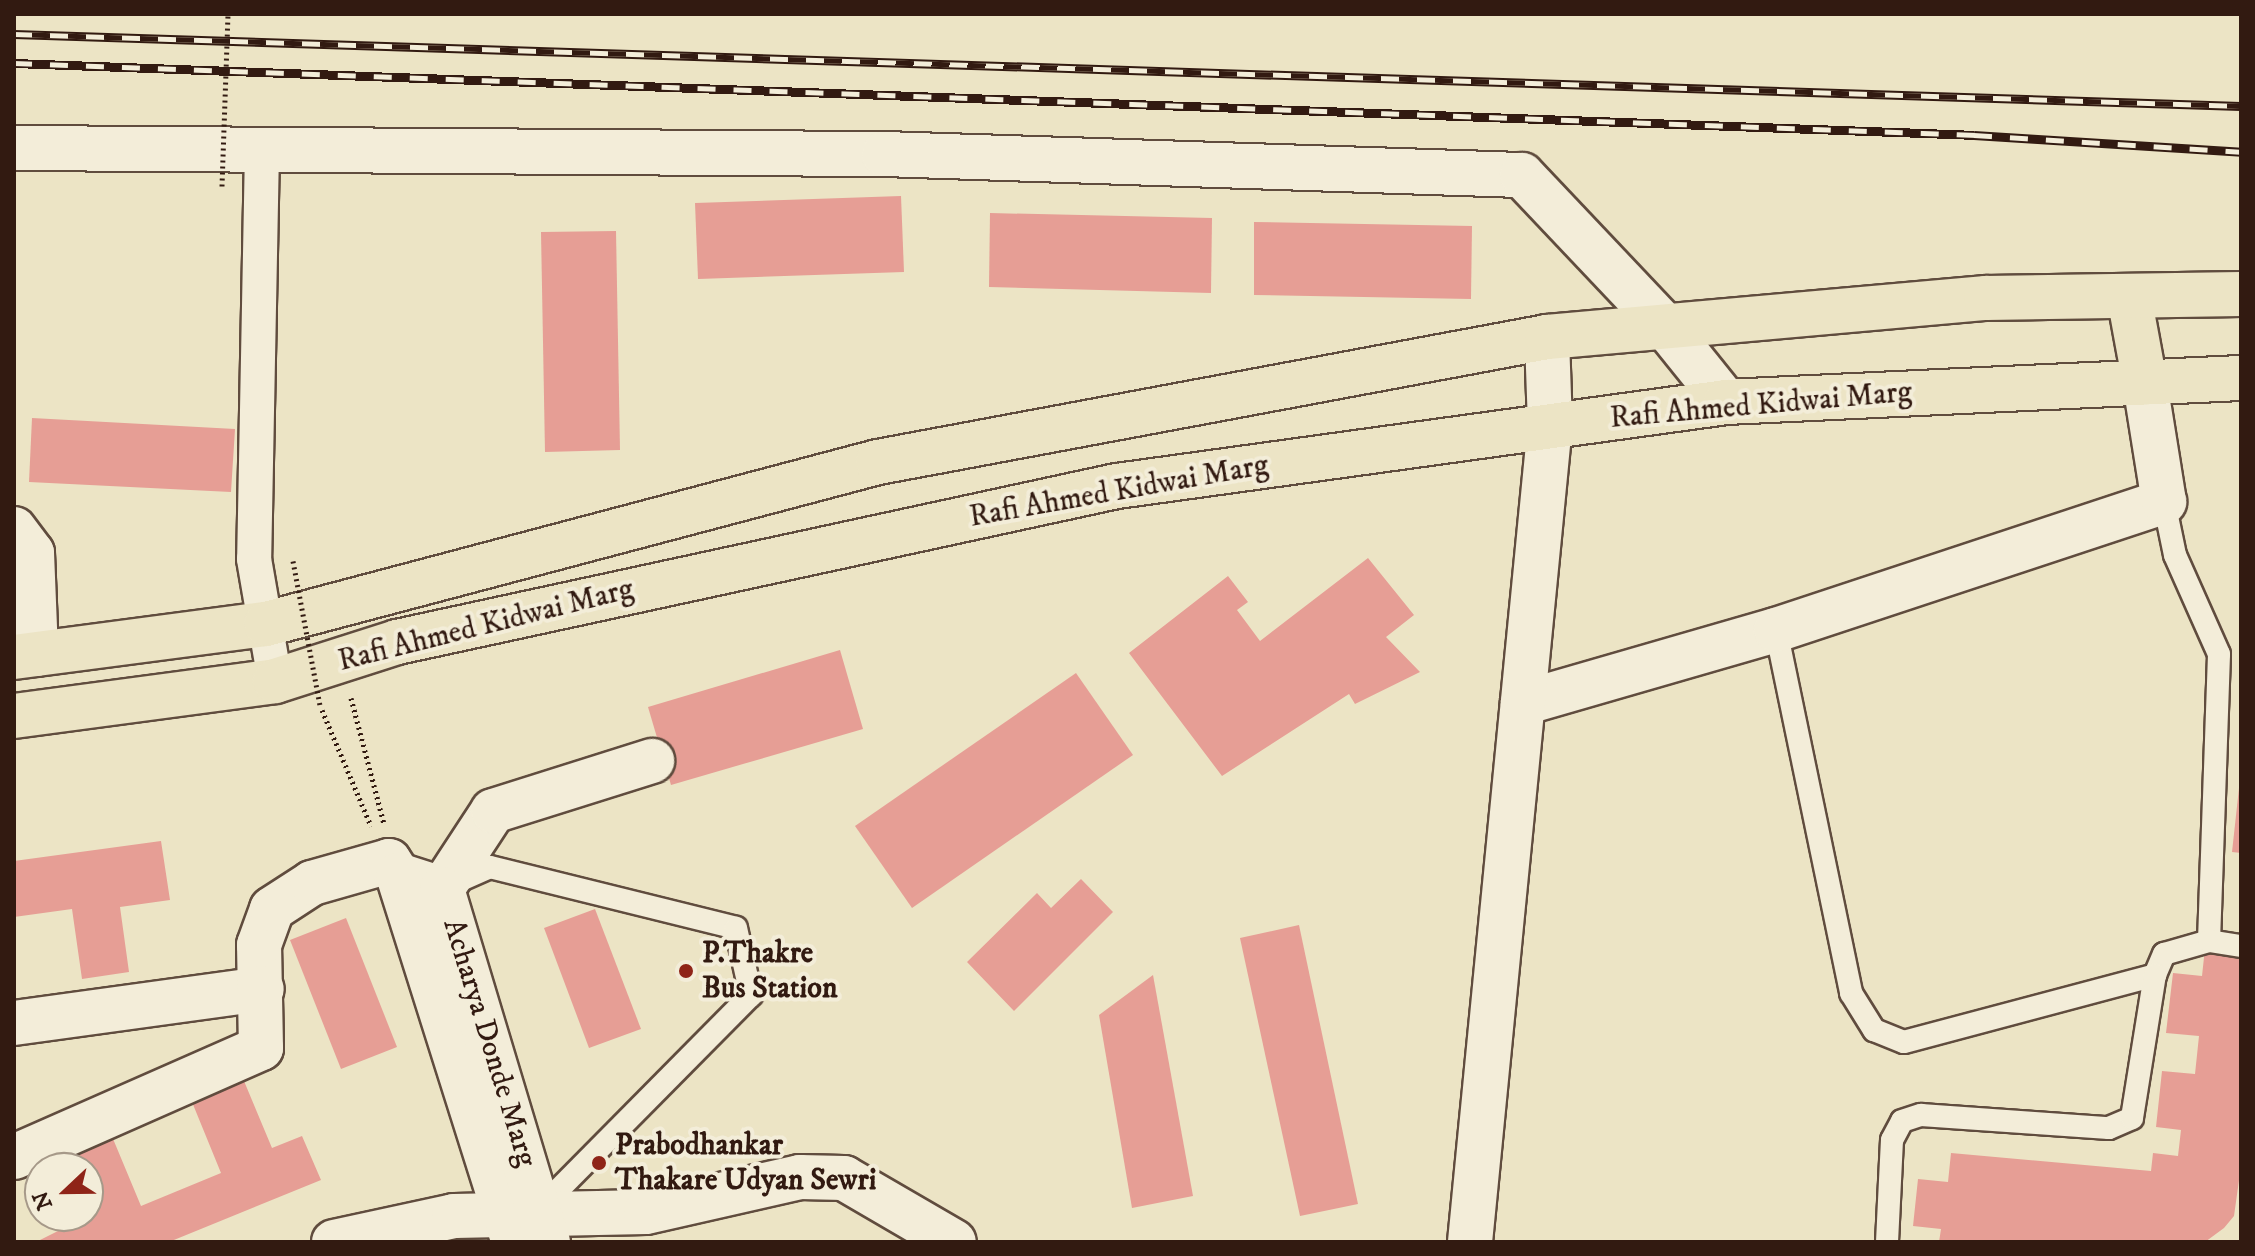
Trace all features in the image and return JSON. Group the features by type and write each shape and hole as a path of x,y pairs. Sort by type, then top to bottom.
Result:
{"main road":[{"path":"25,656 266,624 878,462 1547,337 1986,298 2241,294"},
{"path":"2129,296 2145,383"},
{"name":"Rafi Ahmed Kidwai Marg","path":"14,716 275,681 397,642 1117,486 1726,402 2241,378"}],"street":[{"path":"14,148 884,154 1522,175 1665,326 1726,402"},
{"path":"262,150 254,559 275,681"},
{"path":"1470,1242 1550,425 1547,337"},
{"path":"1523,703 1776,630 2164,502 2145,383"},
{"path":"14,529 32,553 25,656"},
{"path":"442,889 493,811 652,761"},
{"path":"14,1157 261,1048 259,945 272,909 312,883 393,868"},
{"name":"Acharya Donde Marg","path":"393,868 442,889 526,1227"},
{"name":"Acharya Donde Marg","path":"393,868 526,1227"},
{"path":"14,1023 262,989"},
{"path":"334,1242 454,1216 526,1227 646,1212 755,1183 844,1178 954,1242"}],"lane":[{"path":"2164,502 2175,555 2219,654 2209,941"},
{"path":"1776,630 1851,993 1874,1030 1904,1042 2155,975"},
{"path":"442,889 490,867 736,928 751,995 526,1227"},
{"path":"1887,1242 1892,1140 1902,1121 1921,1115 2109,1128 2132,1118 2155,975 2164,954 2209,941 2241,946"}],"path":[{"path":"222,186 228,14"},
{"path":"293,561 320,705 393,868"},
{"path":"341,660 393,868"}],"building":[{"path":"901,196 904,272 698,279 695,203"},
{"path":"990,213 1212,218 1211,293 989,287"},
{"path":"1254,222 1472,226 1471,299 1254,295"},
{"path":"616,231 620,450 545,452 541,232"},
{"path":"32,418 235,429 231,492 29,482"},
{"path":"1368,558 1414,615 1386,637 1420,672 1355,704 1349,694 1222,776 1129,653 1228,576 1248,602 1237,610 1260,641"},
{"path":"840,650 863,729 671,785 648,707"},
{"path":"1076,673 1133,755 912,908 855,826"},
{"path":"2241,788 2241,853 2232,852"},
{"path":"161,841 170,900 120,907 129,972 82,979 72,909 14,917 14,861"},
{"path":"1081,879 1113,912 1014,1011 967,962 1037,893 1051,908"},
{"path":"595,909 641,1029 589,1048 544,928"},
{"path":"346,918 397,1047 341,1069 290,940"},
{"path":"1299,925 1358,1204 1300,1216 1240,938"},
{"path":"2205,948 2241,953 2241,1166 2234,1216 2224,1228 2205,1242 1939,1242 1941,1229 1913,1226 1918,1179 1948,1182 1951,1153 2151,1171 2153,1153 2178,1156 2181,1130 2156,1127 2162,1071 2195,1074 2199,1036 2166,1033 2173,973 2202,976"},
{"path":"1153,975 1193,1196 1132,1208 1099,1015"},
{"path":"244,1081 272,1148 302,1136 321,1180 169,1242 36,1242 56,1232 104,1232 104,1152 69,1152 111,1134 141,1206 221,1173 192,1102"}],"railway":[{"path":"14,34 2241,106"},
{"path":"14,63 1974,135 2241,152"}],"place":[{"name":"P.Thakre Bus Station","path":"686,971"},
{"name":"Prabodhankar Thakare Udyan Sewri","path":"599,1163"}]}
